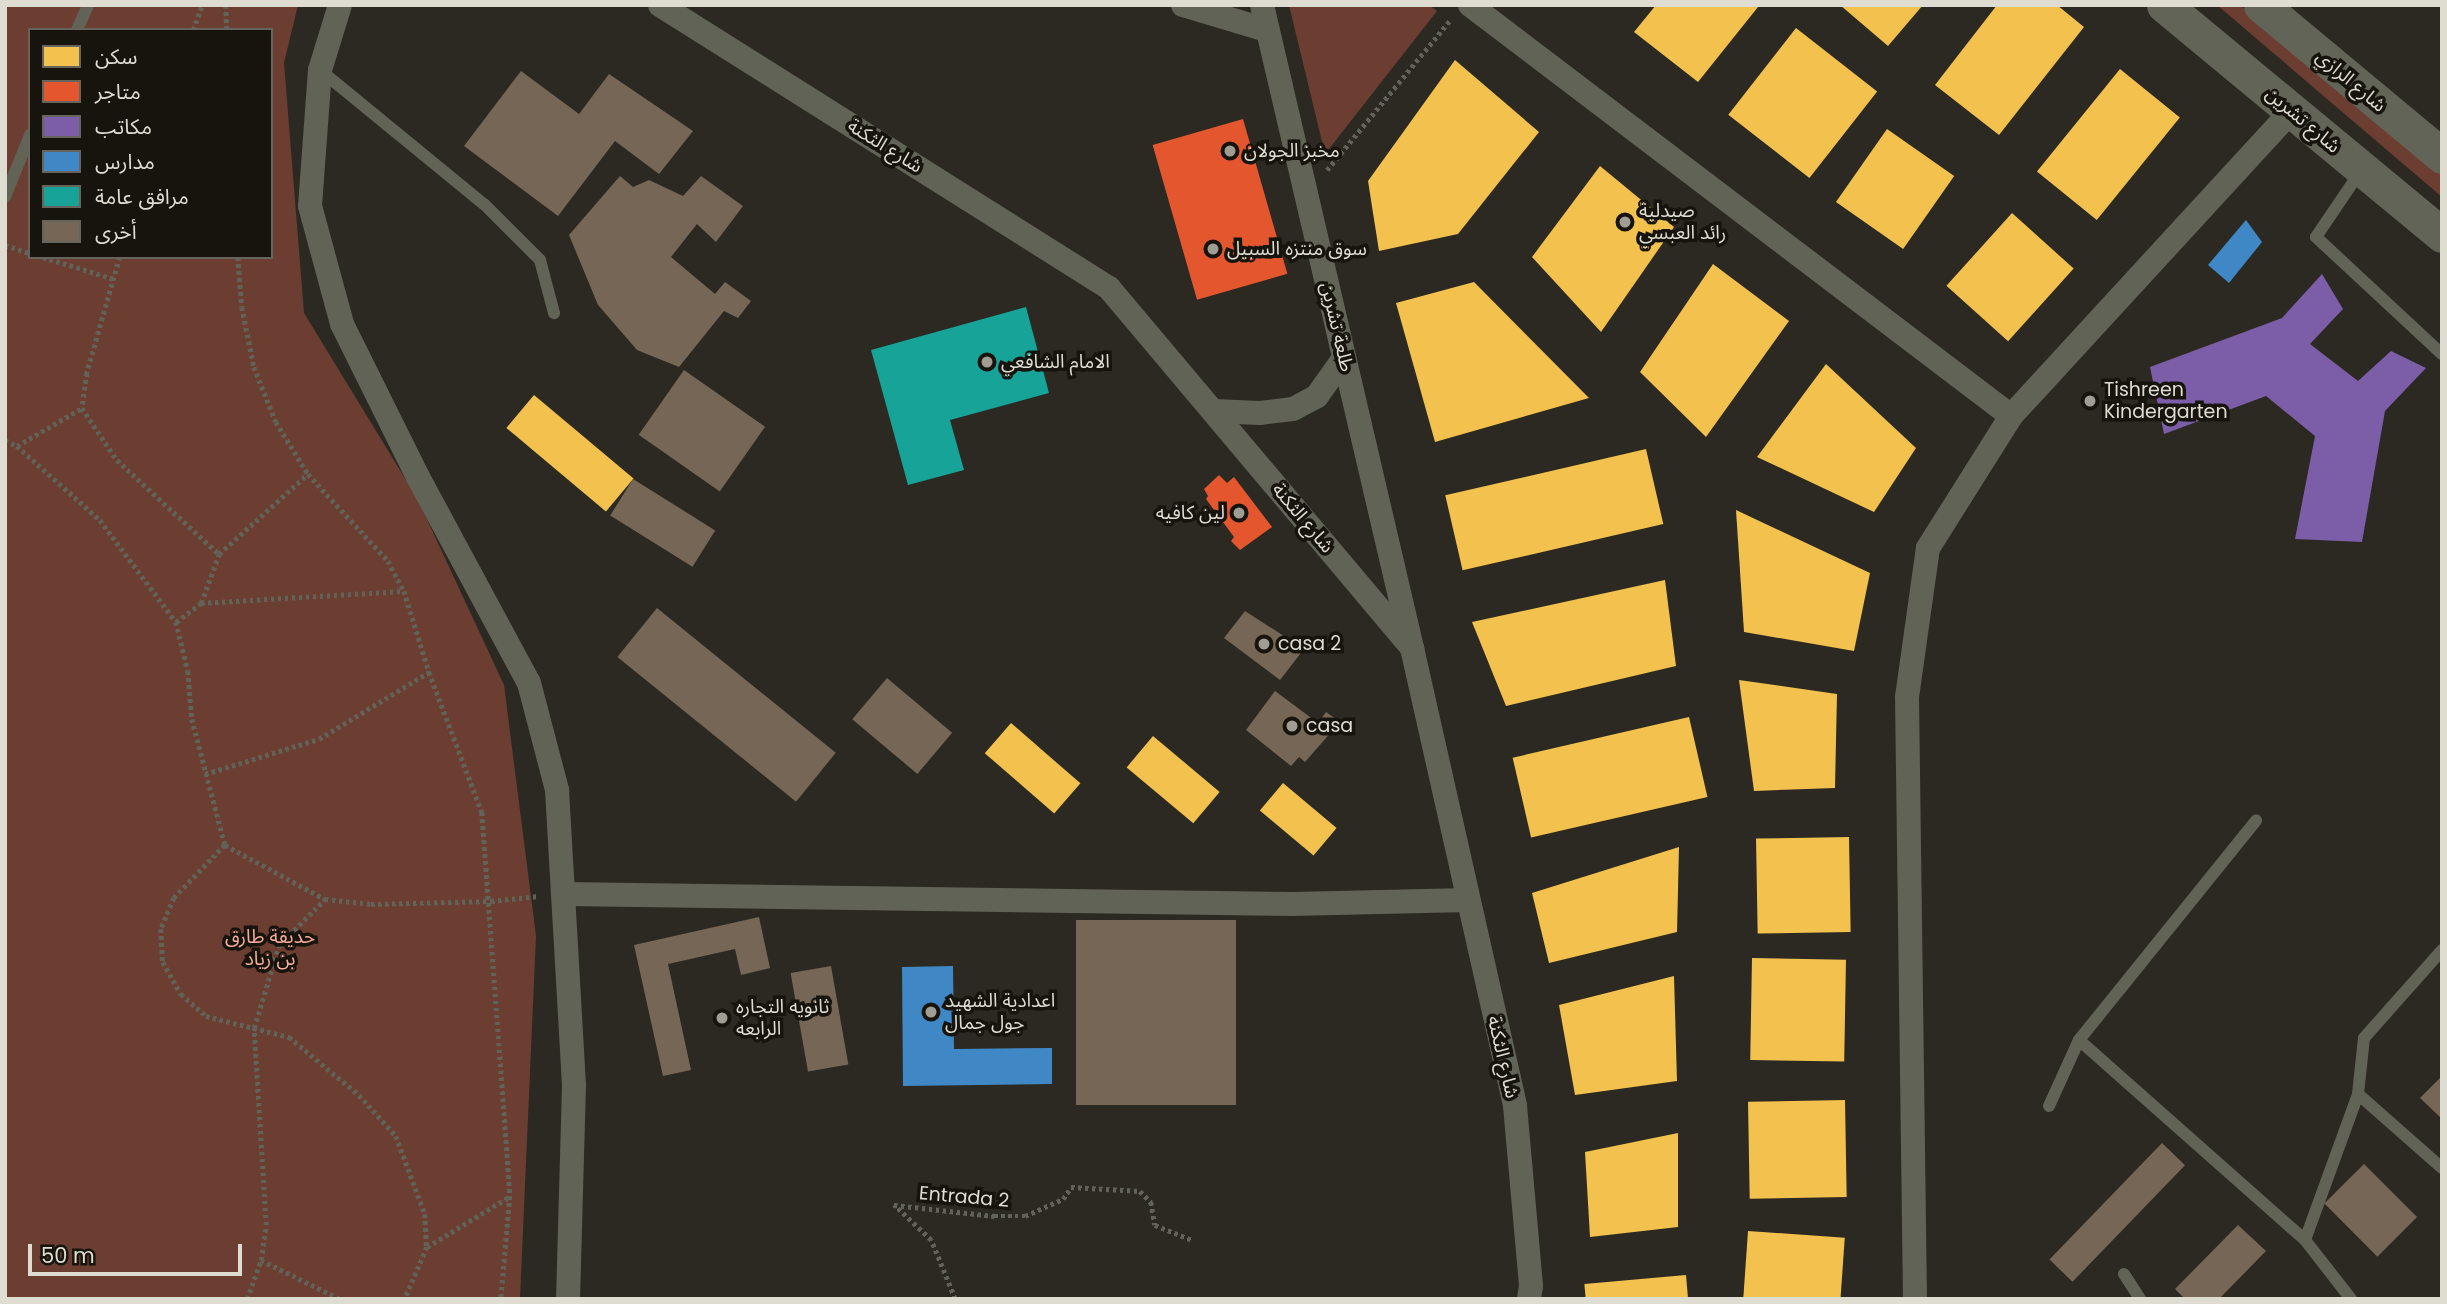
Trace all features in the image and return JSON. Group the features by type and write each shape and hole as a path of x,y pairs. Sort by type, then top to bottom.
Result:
{"main road":[{"name":"شارع تشرين","path":"2164,5 2442,235"},
{"name":"شارع الرازي","path":"2261,5 2442,156"}],"street":[{"path":"340,5 320,70 310,206 342,324 418,477 529,683 557,790 574,1084 568,1299"},
{"name":"شارع الثكنة","path":"660,5 1110,288 1412,648 1515,1106 1531,1286 1529,1299"},
{"path":"1183,5 1267,30"},
{"name":"طلعة تشرين","path":"1262,5 1412,648"},
{"path":"1462,10 2011,416"},
{"path":"1915,1299 1907,697 1928,548 2011,416 2291,111"},
{"path":"1213,411 1260,413 1293,409 1317,396 1344,358"},
{"path":"563,894 1292,904 1468,900"}],"lane":[{"path":"78,28 88,5"},
{"path":"320,70 484,204 540,260 554,313"},
{"path":"5,197 28,140"},
{"path":"2362,169 2316,237 2442,354"},
{"path":"2049,1106 2079,1040 2256,821"},
{"path":"2305,1240 2358,1094 2364,1038 2442,950"},
{"path":"2079,1040 2305,1240 2351,1299"},
{"path":"2358,1094 2442,1168"},
{"path":"2124,1274 2140,1299"}],"path":[{"path":"194,28 201,5"},
{"path":"226,5 227,28"},
{"path":"1306,195 1462,10"},
{"path":"5,245 28,252"},
{"path":"49,259 114,279"},
{"path":"119,259 87,373 82,408 117,460 219,555"},
{"path":"238,259 242,307 254,367 276,422 308,474 388,561 404,592 429,672 482,812 491,901 510,1196 501,1299"},
{"path":"17,446 82,408"},
{"path":"5,440 17,446 100,520 176,622 188,671 192,719 225,845 325,899 371,904 491,901 563,894"},
{"path":"176,622 201,603 219,555 308,474"},
{"path":"201,603 404,592"},
{"path":"205,774 319,739 429,672"},
{"path":"225,845 174,898 161,929 163,962 181,994 206,1016 289,1037 359,1095 396,1136 425,1214 427,1247 405,1299"},
{"path":"247,1299 261,1261 266,1225 254,1028 279,944 325,899"},
{"name":"Entrada 2","path":"955,1299 931,1240 894,1205 994,1216 1025,1216 1063,1199 1071,1187 1140,1191 1152,1202 1154,1225 1192,1240"},
{"path":"427,1247 510,1196"},
{"path":"261,1261 340,1299"}],"green space":[{"name":"حديقة طارق بن زياد","path":"5,5 298,5 284,63 304,313 417,498 504,685 536,936 520,1299 5,1299"},
{"path":"1289,5 1429,5 1437,11 1325,154"},
{"path":"2217,5 2240,5 2442,173 2442,197"}],"building: سكن":[{"path":"1656,5 1758,7 1698,82 1634,32"},
{"path":"1840,5 1923,5 1888,46"},
{"path":"1997,5 2057,5 2084,27 1999,135 1935,85"},
{"path":"1796,28 1877,91 1809,178 1728,115"},
{"path":"1455,60 1539,132 1458,234 1379,251 1368,181"},
{"path":"2120,69 2180,117 2097,220 2037,172"},
{"path":"1887,129 1954,176 1903,249 1836,202"},
{"path":"1600,166 1674,227 1601,332 1532,257"},
{"path":"2012,213 2074,269 2008,341 1946,286"},
{"path":"1713,264 1789,321 1706,437 1640,372"},
{"path":"1474,282 1589,398 1435,442 1396,303"},
{"path":"1826,364 1916,448 1874,512 1757,457"},
{"path":"534,395 634,479 606,512 506,428"},
{"path":"1646,449 1663,524 1463,570 1445,495"},
{"path":"1736,510 1870,573 1854,651 1744,632"},
{"path":"1665,580 1676,666 1506,706 1472,622"},
{"path":"1739,680 1837,694 1835,788 1754,791"},
{"path":"1689,717 1707,797 1531,838 1513,758"},
{"path":"1011,723 1080,783 1054,814 985,753"},
{"path":"1153,736 1220,792 1193,823 1127,767"},
{"path":"1283,783 1337,828 1313,856 1260,811"},
{"path":"1849,837 1851,932 1758,934 1756,839"},
{"path":"1679,847 1677,932 1549,963 1532,893"},
{"path":"1752,958 1846,960 1844,1062 1750,1060"},
{"path":"1674,976 1677,1081 1575,1095 1559,1005"},
{"path":"1845,1100 1847,1197 1750,1199 1748,1102"},
{"path":"1678,1133 1678,1227 1590,1237 1585,1152"},
{"path":"1748,1231 1845,1238 1840,1299 1743,1299"},
{"path":"1686,1275 1688,1299 1586,1299 1584,1284"}],"building: متاجر":[{"path":"1243,119 1287,274 1197,300 1153,145"},
{"name":"لين كافيه","path":"1219,475 1227,483 1234,477 1272,527 1240,550 1231,541 1234,537 1206,499 1208,496 1204,489"}],"building: مكاتب":[{"path":"2322,274 2343,309 2310,344 2358,381 2391,351 2426,368 2385,411 2362,542 2295,539 2315,436 2266,396 2164,434 2150,367 2282,318"}],"building: مدارس":[{"path":"2246,220 2262,242 2229,283 2208,265"},
{"path":"953,966 954,1049 1052,1048 1052,1084 903,1086 902,967"}],"building: مرافق عامة":[{"path":"1026,307 1049,393 950,420 964,470 908,485 871,350"}],"building: أخرى":[{"path":"521,71 579,114 609,74 693,131 659,174 615,141 558,216 464,146"},
{"path":"620,176 633,187 649,180 683,196 701,176 743,206 716,242 697,224 671,257 715,294 725,282 751,301 738,318 724,311 679,367 637,350 598,305 569,235"},
{"path":"684,370 765,427 720,491 639,435"},
{"path":"633,479 715,530 692,567 610,515"},
{"path":"657,608 836,753 796,802 617,657"},
{"name":"casa 2","path":"1245,611 1304,649 1280,680 1224,638"},
{"path":"887,678 952,733 917,774 852,719"},
{"name":"casa","path":"1275,691 1318,723 1326,712 1340,722 1305,762 1299,757 1291,766 1246,730"},
{"path":"759,917 770,968 741,975 735,949 668,964 691,1070 663,1076 634,945"},
{"path":"1076,920 1236,920 1236,1105 1076,1105"},
{"path":"831,966 848,1064 808,1072 791,973"},
{"path":"2442,1076 2442,1119 2420,1098"},
{"path":"2162,1143 2185,1165 2072,1282 2049,1260"},
{"path":"2364,1164 2417,1217 2377,1257 2324,1204"},
{"path":"2238,1225 2266,1251 2219,1299 2185,1299 2175,1289"}],"place":[{"name":"مخبز الجولان","path":"1230,151"},
{"name":"صيدلية رائد العبسي","path":"1625,222"},
{"name":"سوق منتزه السبيل","path":"1213,249"},
{"name":"الامام الشافعي","path":"987,362"},
{"name":"Tishreen Kindergarten","path":"2090,401"},
{"name":"لين كافيه","path":"1239,513"},
{"name":"casa 2","path":"1264,644"},
{"name":"casa","path":"1292,726"},
{"name":"اعدادية الشهيد جول جمال","path":"931,1012"},
{"name":"ثانويه التجاره الرابعه","path":"722,1018"}]}
